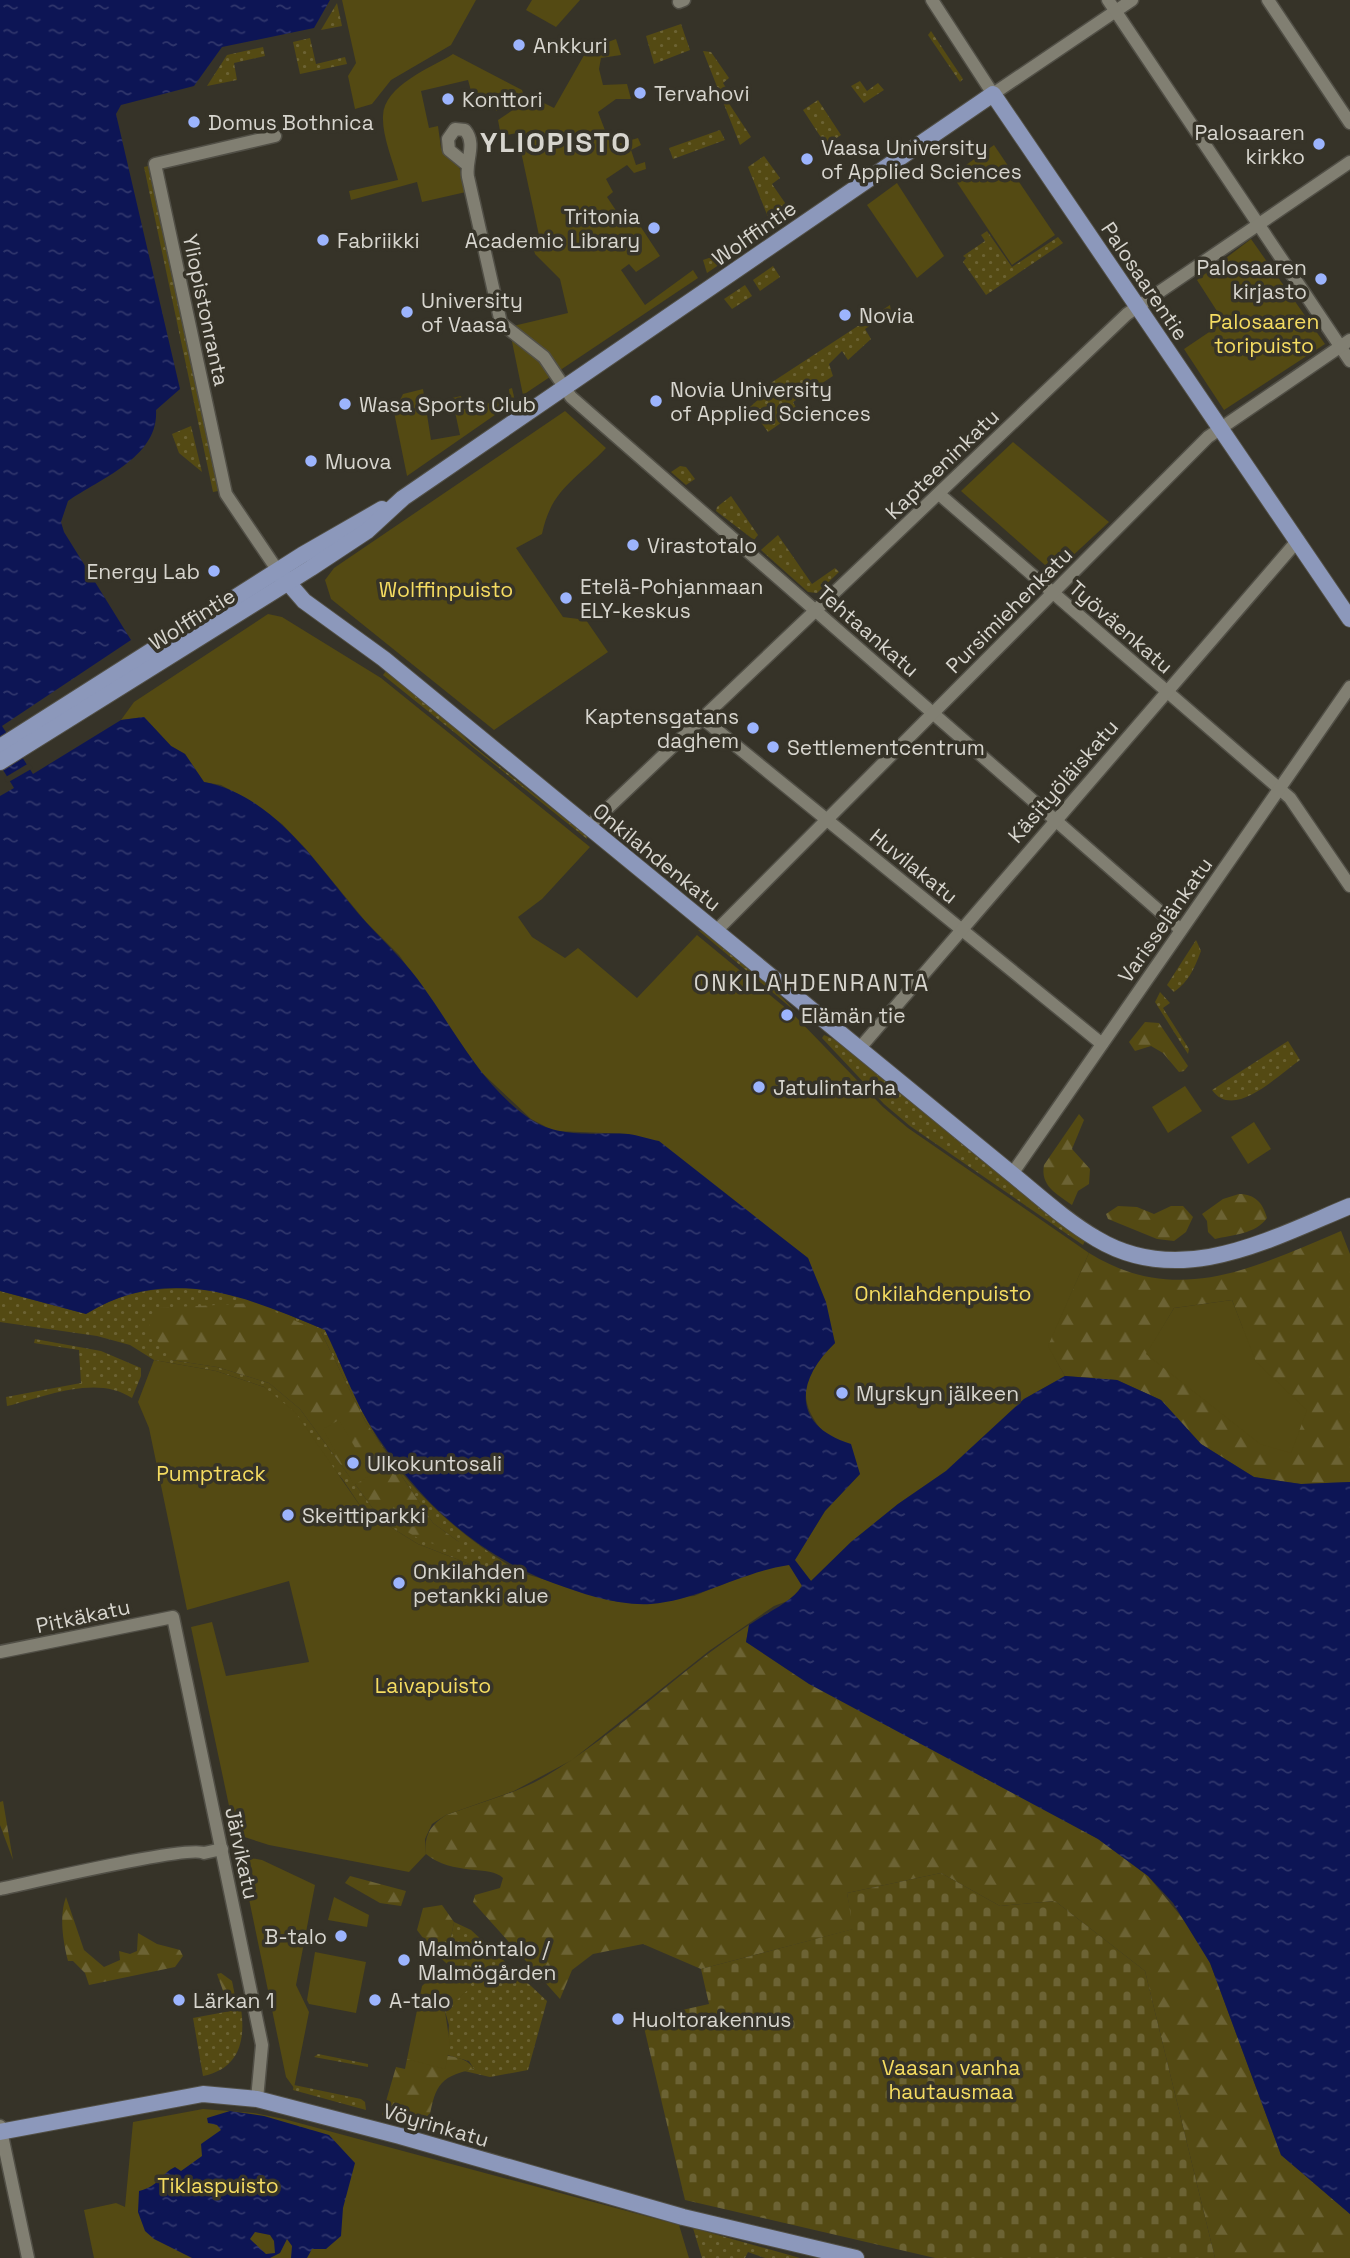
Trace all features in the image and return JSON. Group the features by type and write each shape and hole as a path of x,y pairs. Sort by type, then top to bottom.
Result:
{"main road":[{"name":"Palosaarentie","path":"993,94 1350,619"},
{"name":"Wolffintie","path":"0,762 20,741 283,577 369,515 400,501 993,94"},
{"name":"Onkilahdenkatu","path":"283,577 304,601 384,659 1012,1174 1096,1239 1112,1247 1160,1259 1216,1258 1246,1249 1350,1206"},
{"name":"Wolffintie","path":"0,747 20,741"},
{"name":"Vöyrinkatu","path":"0,2130 203,2094 257,2099 400,2136 683,2217 856,2258"}],"street":[{"name":"Palosaarentie","path":"932,0 993,94"},
{"path":"1108,0 1257,225 1345,343 1350,360"},
{"name":"Wolffintie","path":"993,94 1132,0"},
{"path":"1268,0 1350,123"},
{"name":"Yliopistonranta","path":"275,136 155,164 226,494 283,577"},
{"name":"Kapteeninkatu","path":"588,827 1137,307 1350,162"},
{"name":"Tehtaankatu","path":"466,163 501,323 544,357 564,387 815,611 1181,930"},
{"name":"Pursimiehenkatu","path":"715,932 1203,442 1345,343"},
{"name":"Työväenkatu","path":"939,494 1290,798 1350,886"},
{"name":"Käsityöläiskatu","path":"859,1049 1298,540"},
{"name":"Varisselänkatu","path":"1012,1174 1350,687"},
{"name":"Huvilakatu","path":"702,718 1102,1044"},
{"name":"Pitkäkatu","path":"0,1652 173,1617"},
{"name":"Järvikatu","path":"173,1617 262,2045 257,2099"},
{"path":"0,1889 197,1849 204,1853 222,1849"},
{"path":"0,2130 28,2258"}],"green space":[{"path":"342,0 476,0 451,45 391,80 372,104 355,109 348,76 356,63"},
{"path":"532,0 580,0 556,27 526,10"},
{"path":"337,3 342,26 321,30"},
{"path":"681,24 690,50 654,64 646,36"},
{"path":"931,31 963,79 960,82 928,35"},
{"path":"310,38 316,64 345,57 347,64 300,74 293,42"},
{"path":"616,39 621,55 601,58 599,69 603,85 627,84 631,99 616,99 598,112 611,146 638,138 641,145 631,150 636,165 645,162 646,169 634,173 627,165 606,179 613,192 607,197 619,215 629,209 660,256 636,272 629,264 621,270 645,305 693,270 698,278 523,395 509,327 568,313 560,279 535,254 532,242 540,240 517,133 501,136 498,120 532,97 554,108 587,50"},
{"path":"263,47 265,56 234,63 237,80 207,86 227,55"},
{"path":"703,51 711,52 729,78 723,83 733,99 728,102 751,137 740,145"},
{"path":"453,54 522,90 523,93 496,111 494,102 475,105 468,80 421,91 429,128 438,126 441,148 459,166 466,192 422,202 417,182 351,200 349,191 398,180 384,132 385,105 391,95 410,79"},
{"path":"860,81 867,91 878,83 884,90 864,103 851,86"},
{"path":"818,100 841,135 826,145 803,110"},
{"path":"720,130 725,140 673,159 669,148"},
{"path":"994,145 1055,235 1012,265 952,175"},
{"path":"764,156 780,178 772,184 792,213 772,227 748,167"},
{"path":"148,166 218,491 213,492 144,167"},
{"path":"897,183 944,256 917,278 867,205"},
{"path":"987,231 1012,267 1058,237 1063,243 986,295 963,262 966,258 963,256 985,241 981,235"},
{"name":"Palosaaren toripuisto","path":"1251,239 1325,344 1224,410 1184,349 1224,322 1197,280"},
{"path":"738,248 739,251 707,273 703,260"},
{"path":"773,266 780,277 760,291 753,280"},
{"path":"745,285 752,296 732,309 724,299"},
{"path":"890,305 891,312 865,329 871,339 848,360 842,351 829,364 833,376 793,402 798,411 768,432 750,407 761,397 757,392"},
{"path":"512,388 515,401 407,476 394,412 403,394 423,389 431,440 460,435 452,398 461,396 464,409 510,398 509,389"},
{"name":"Wolffinpuisto","path":"565,411 606,448 559,495 546,519 542,534 516,548 563,617 586,620 608,652 494,730 331,599 325,580 334,568"},
{"path":"191,426 202,472 179,453 172,434"},
{"path":"1013,442 1109,522 1054,573 961,491"},
{"path":"680,466 686,467 695,479 686,485 671,472"},
{"path":"731,496 758,535 754,540 716,511 717,507"},
{"path":"778,535 812,584 835,568 839,572 817,593 808,592 761,550"},
{"name":"Onkilahdenpuisto","path":"268,614 282,617 381,678 590,847 542,899 518,917 532,937 565,958 578,948 637,998 697,935 793,1014 883,1107 908,1128 1089,1253 1048,1346 1065,1376 1024,1399 946,1471 898,1504 851,1542 811,1581 794,1561 825,1511 860,1474 819,1426 810,1412 806,1397 808,1381 817,1363 835,1343 808,1258 708,1182 629,1134 554,1131 531,1119 480,1071 399,955 366,922 282,824 221,785 204,782 185,754 171,746 144,717 121,720 134,702"},
{"path":"386,671 453,725 472,745 587,836 587,839 383,675"},
{"path":"698,930 704,931 770,985 796,1012"},
{"path":"1196,940 1201,951 1196,963 1187,979 1174,992 1167,985"},
{"path":"1160,992 1170,1003 1163,1008 1189,1049 1188,1054 1155,1002"},
{"path":"1145,1022 1159,1023 1188,1066 1184,1071 1179,1072 1163,1053 1151,1046 1135,1051 1129,1042"},
{"path":"824,1035 836,1040 1085,1241 1083,1245 910,1126 884,1104 822,1038"},
{"path":"1288,1041 1300,1060 1256,1092 1232,1100 1221,1098 1212,1090"},
{"path":"1185,1086 1202,1111 1168,1133 1152,1107"},
{"path":"1079,1114 1084,1120 1072,1149 1090,1169 1089,1184 1078,1191 1072,1205 1047,1184 1043,1172 1044,1165"},
{"path":"1254,1122 1271,1149 1248,1164 1231,1137"},
{"path":"1239,1194 1258,1200 1267,1218 1250,1231 1215,1239 1208,1232 1207,1221 1202,1214 1223,1199"},
{"path":"1118,1206 1137,1207 1154,1214 1171,1206 1183,1206 1193,1217 1186,1232 1174,1241 1157,1239 1108,1219 1106,1214"},
{"path":"1341,1231 1350,1254 1350,1482 1301,1484 1254,1477 1201,1444 1161,1400 1117,1380 1065,1376 1047,1346 1089,1253 1122,1269 1154,1278 1185,1280 1247,1268","holes":["1232,1300 1243,1329 1165,1367 1147,1354 1174,1308"]},
{"path":"202,1288 256,1301 325,1330 366,1418 394,1463 411,1484 450,1522 515,1569 491,1563 485,1570 418,1544 363,1510 343,1480 264,1387 216,1371 154,1360 130,1345 97,1336 0,1322 0,1291 86,1314 116,1299 142,1292","holes":["321,1332 365,1421 433,1523 459,1542 377,1514 300,1409 269,1383 217,1367 171,1360"]},
{"path":"1232,1300 1256,1362 1307,1410 1291,1453 1260,1444 1146,1354 1174,1308"},
{"path":"255,1303 321,1332 365,1421 433,1523 459,1542 455,1551 421,1540 377,1514 300,1409 269,1383 217,1367 171,1360 148,1328 158,1308"},
{"path":"35,1339 101,1351 141,1368 141,1376 132,1398 118,1391 87,1388 54,1393 7,1406 6,1397 81,1383 79,1350 34,1343"},
{"name":"Laivapuisto","path":"154,1360 216,1371 264,1387 295,1412 363,1510 418,1544 485,1570 490,1563 618,1602 694,1596 754,1571 789,1564 802,1585 793,1599 774,1606 709,1651 572,1760 514,1791 446,1815 432,1824 425,1839 426,1854 409,1872 269,1845 235,1834 191,1627 212,1622 226,1676 309,1662 289,1581 187,1610 149,1428 138,1402"},
{"name":"Ulkokuntosali","path":"339,1420 371,1475 354,1485 323,1429"},
{"path":"749,1625 746,1642 1098,1839 1148,1876 1192,1930 1210,1963 1281,2155 1350,2214 1350,2258 1215,2258 1145,1971 1055,1901 1000,1906 941,1873 847,1893 854,1929 701,1969 643,1944 593,1954 572,1970 560,1999 473,1902 475,1895 500,1888 503,1878 490,1872 447,1865 426,1854 429,1832 446,1815 509,1793 546,1776 599,1741"},
{"path":"3,1801 13,1860 0,1825 0,1802"},
{"path":"240,1856 262,1860 315,1885 296,1985 309,2012 294,2088 286,2077"},
{"name":"Vaasan vanha hautausmaa","path":"941,1873 1000,1906 1055,1901 1145,1971 1215,2258 935,2258 685,2200 642,2019 709,2004 701,1969 853,1929 847,1893"},
{"path":"350,1876 406,1891 401,1906 380,1903 345,1883"},
{"path":"66,1897 84,1950 104,1967 120,1960 119,1951 130,1954 137,1951 138,1933 157,1944 180,1950 183,1956 175,1967 89,1985 85,1973 73,1961 68,1961 62,1920"},
{"path":"334,1897 369,1915 367,1927 328,1920"},
{"path":"442,1905 454,1922 451,1937 432,1950 417,1930 423,1908"},
{"path":"454,1922 471,1930 547,2001 528,2070 490,2077 464,2071 474,2069 469,2061 447,2055 449,2025 445,2011 471,1986 432,1950 451,1937"},
{"path":"315,1952 366,1962 356,2013 309,2004 307,2000"},
{"path":"441,1968 454,1969 472,1986 445,2011 450,2045 445,2069 407,2059 422,1986"},
{"path":"221,1973 232,1981 235,1996 229,2001 217,1974"},
{"path":"241,2009 242,2032 237,2052 224,2067 203,2076 193,2018"},
{"path":"318,2054 368,2064 368,2067 314,2057"},
{"path":"432,2055 461,2059 474,2069 452,2076 439,2086 428,2125 382,2115 396,2067 405,2069 407,2059"},
{"path":"294,2085 361,2099 365,2102 366,2110 293,2090"},
{"name":"Tiklaspuisto","path":"203,2109 254,2113 284,2119 679,2225 689,2258 94,2258 84,2210 116,2203 125,2207 133,2122"},
{"path":"693,2228 800,2258 765,2258 748,2252 745,2258 702,2258"}],"water":[{"path":"0,0 330,0 314,28 222,47 194,86 121,105 116,114 180,389 156,410 148,441 138,453 68,501 61,522 64,532 131,640 2,726 33,774 121,720 144,717 171,746 185,754 204,782 230,790 253,802 295,837 410,970 485,1076 513,1106 530,1119 553,1130 628,1134 659,1141 808,1258 826,1302 835,1343 812,1372 806,1401 809,1414 818,1426 832,1436 851,1444 860,1474 825,1511 795,1560 811,1581 851,1542 898,1504 946,1471 1024,1399 1065,1376 1117,1380 1161,1400 1201,1444 1254,1477 1301,1484 1350,1482 1350,2214 1281,2155 1210,1963 1173,1903 1148,1876 1098,1839 809,1684 746,1642 749,1625 785,1602 802,1586 789,1565 754,1573 686,1597 651,1604 613,1601 564,1587 496,1555 447,1519 425,1497 368,1422 325,1330 265,1306 206,1291 177,1288 147,1291 117,1299 86,1314 0,1291 0,796 14,788 0,765"},
{"path":"230,2111 264,2116 329,2135 355,2163 343,2208 341,2236 326,2249 312,2249 307,2258 291,2258 292,2246 287,2239 280,2253 270,2258 192,2258 154,2239 145,2231 138,2212 139,2191 151,2186 175,2167 181,2171 202,2156 201,2144 221,2130 217,2125 208,2123 207,2118","holes":["255,2232 270,2235 274,2241 275,2253 266,2254 250,2239"]}],"pier":[{"path":"29,763 33,768 7,783 4,778"}],"place":[{"name":"Ankkuri","path":"519,45"},
{"name":"Tervahovi","path":"640,93"},
{"name":"Konttori","path":"448,99"},
{"name":"Domus Bothnica","path":"194,122"},
{"name":"Palosaaren kirkko","path":"1319,144"},
{"name":"Vaasa University of Applied Sciences","path":"807,159"},
{"name":"Tritonia Academic Library","path":"654,228"},
{"name":"Fabriikki","path":"323,240"},
{"name":"Palosaaren kirjasto","path":"1321,279"},
{"name":"University of Vaasa","path":"407,312"},
{"name":"Novia","path":"845,315"},
{"name":"Novia University of Applied Sciences","path":"656,401"},
{"name":"Wasa Sports Club","path":"345,404"},
{"name":"Muova","path":"311,461"},
{"name":"Virastotalo","path":"633,545"},
{"name":"Energy Lab","path":"214,571"},
{"name":"Etelä-Pohjanmaan ELY-keskus","path":"566,598"},
{"name":"Kaptensgatans daghem","path":"753,728"},
{"name":"Settlementcentrum","path":"773,747"},
{"name":"Elämän tie","path":"787,1015"},
{"name":"Jatulintarha","path":"759,1087"},
{"name":"Myrskyn jälkeen","path":"842,1393"},
{"name":"Ulkokuntosali","path":"353,1463"},
{"name":"Skeittiparkki","path":"288,1515"},
{"name":"Onkilahden petankki alue","path":"399,1583"},
{"name":"B-talo","path":"341,1936"},
{"name":"Malmöntalo / Malmögården","path":"404,1960"},
{"name":"Lärkan 1","path":"179,2000"},
{"name":"A-talo","path":"375,2000"},
{"name":"Huoltorakennus","path":"618,2019"}],"district":[{"name":"YLIOPISTO","path":"556,142"},
{"name":"ONKILAHDENRANTA","path":"812,983"}],"park label":[{"name":"Pumptrack","path":"211,1473"}]}
